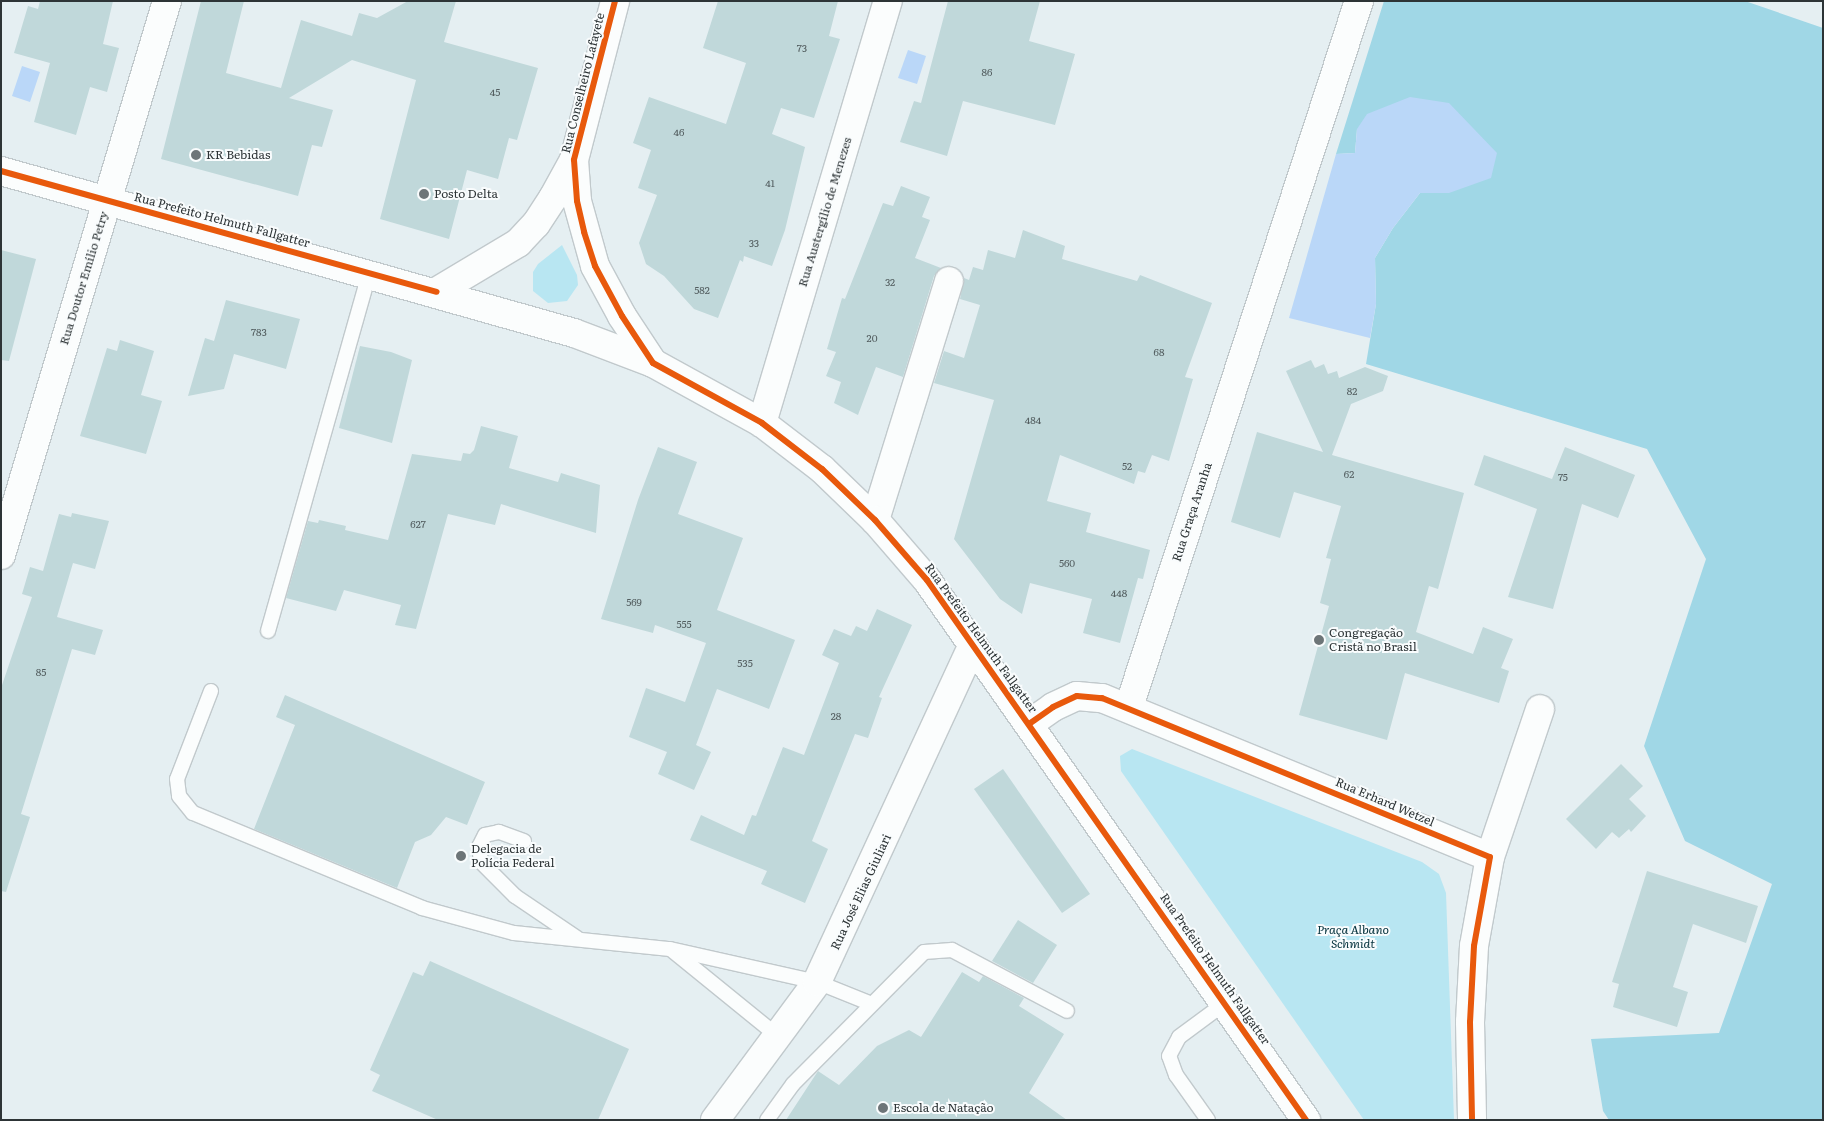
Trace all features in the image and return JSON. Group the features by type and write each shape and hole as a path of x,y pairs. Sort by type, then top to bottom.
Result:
{"street":[{"name":"Rua Doutor Emílio Petry","path":"1,555 166,1"},
{"name":"Rua Conselheiro Lafayete","path":"436,292 518,243 536,224 574,160 615,1"},
{"name":"Rua Austergílio de Menezes","path":"762,423 888,1"},
{"name":"Rua Graça Aranha","path":"1129,707 1359,1"},
{"name":"Rua Conselheiro Lafayete","path":"574,160 577,201 595,266 622,316 653,363"},
{"name":"Rua Prefeito Helmuth Fallgatter","path":"1,172 369,273 574,333 653,363 762,423 822,469 875,520 927,580 1306,1120"},
{"path":"875,520 950,281"},
{"name":"Rua José Elias Giuliari","path":"715,1120 779,1038 817,982 840,938 973,645"},
{"name":"Rua Erhard Wetzel","path":"1029,724 1077,696 1102,698 1129,707 1490,857"},
{"path":"1472,1120 1470,1022 1474,946 1490,857 1540,709"}],"lane":[{"path":"268,631 369,273"},
{"path":"211,691 177,779 179,796 193,813 422,908 514,933 670,949 817,982 872,1004"},
{"path":"524,841 499,832 485,835 478,847 481,862 515,896 580,939"},
{"path":"670,949 779,1038"},
{"path":"767,1120 793,1084 924,952 952,950 1067,1011"},
{"path":"1208,1120 1176,1075 1168,1056 1179,1037 1225,1003"}],"green space":[{"path":"562,245 577,275 578,285 567,301 548,303 533,291 533,272 538,264"},
{"name":"Praça Albano Schmidt","path":"1132,749 1422,862 1439,874 1446,893 1454,1120 1364,1120 1121,771 1120,756"}],"shaded area":[{"path":"1384,1 1745,1 1823,28 1823,1120 1609,1120 1603,1111 1591,1039 1719,1033 1772,884 1685,841 1644,746 1706,559 1647,449 1366,364 1376,304 1375,258 1393,228 1420,193 1449,193 1357,129 1355,153 1336,154"},
{"path":"908,50 926,56 917,84 898,78"},
{"path":"22,66 40,72 30,102 12,96"},
{"path":"1410,97 1449,103 1497,153 1491,178 1449,193 1420,193 1393,228 1375,258 1376,304 1370,338 1289,318 1336,154 1355,153 1357,129 1367,114"}],"building":[{"path":"40,1 113,1 103,44 119,48 107,92 90,87 76,135 34,122 50,63 14,53 28,6 38,9"},
{"path":"201,1 244,1 226,73 281,88 301,20 352,36 359,13 377,18 408,1 456,1 444,42 538,68 517,140 509,138 498,179 467,170 449,239 380,219 416,80 352,60 289,98 333,110 322,147 312,145 298,196 161,159"},
{"path":"718,1 838,1 829,36 840,39 814,118 781,108 772,134 805,147 785,230 772,266 744,256 743,262 740,260 718,318 694,309 664,276 646,264 639,243 657,195 638,188 651,150 633,143 649,97 726,124 746,63 703,48"},
{"path":"948,1 1040,1 1029,41 1075,54 1055,125 963,101 947,156 900,142 914,101 921,103"},
{"path":"901,186 930,197 922,217 930,220 915,258 941,268 934,276 903,377 876,367 858,415 834,403 841,382 826,376 836,352 827,349 842,298 845,299 883,203 893,206"},
{"path":"1023,230 1065,246 1062,259 1137,281 1140,275 1212,303 1185,377 1193,379 1169,461 1152,455 1145,473 1138,471 1134,484 1060,455 1047,501 1091,513 1086,532 1150,550 1143,579 1138,578 1120,643 1083,633 1092,599 1030,583 1022,614 1000,599 954,539 994,400 934,383 944,351 964,358 980,305 960,299 964,278 969,280 973,267 983,270 988,250 1015,258"},
{"path":"1,250 36,259 9,361 1,360"},
{"path":"226,300 300,319 286,369 234,354 224,389 188,396 205,338 214,341"},
{"path":"120,340 154,351 141,395 162,401 146,454 80,436 107,348 117,351"},
{"path":"360,346 391,352 412,360 392,443 339,428"},
{"path":"1311,360 1315,368 1324,364 1328,374 1337,371 1339,378 1365,367 1388,376 1383,391 1351,404 1332,455 1464,493 1438,589 1429,586 1416,632 1473,654 1483,627 1513,639 1501,668 1509,671 1499,703 1405,673 1387,740 1299,715 1329,606 1320,603 1331,559 1326,558 1341,506 1294,492 1280,538 1231,522 1257,432 1323,452 1286,371"},
{"path":"481,426 518,436 509,468 558,482 561,473 600,485 596,533 501,504 495,525 448,514 416,629 395,625 401,605 344,590 336,611 286,598 308,521 318,523 319,520 346,526 345,530 388,540 412,454 461,461 463,453 470,454 474,450"},
{"path":"658,447 697,462 678,514 743,538 717,610 795,640 769,709 717,689 696,745 711,752 694,790 658,774 667,752 629,737 646,688 685,702 706,643 655,625 653,633 601,619 638,500"},
{"path":"1565,447 1635,475 1618,518 1582,504 1553,609 1508,597 1537,509 1474,485 1484,455 1552,479"},
{"path":"72,513 109,521 95,569 73,563 57,617 103,630 95,655 72,649 21,814 30,817 6,892 1,891 1,688 32,597 22,594 30,567 43,571 59,514 71,517"},
{"path":"877,609 912,625 879,697 882,698 868,738 855,734 812,841 828,849 805,903 761,884 767,871 690,840 701,815 744,835 752,815 756,816 783,747 804,755 839,663 822,655 834,629 851,636 856,626 867,631"},
{"path":"285,695 485,782 467,825 446,817 431,835 415,842 397,888 254,829 295,725 276,717"},
{"path":"1621,764 1643,786 1629,799 1646,816 1631,832 1629,829 1619,838 1612,832 1596,849 1566,819"},
{"path":"1003,769 1090,894 1062,913 974,789"},
{"path":"1647,871 1758,906 1746,943 1693,924 1673,987 1688,992 1677,1027 1613,1007 1619,984 1612,982"},
{"path":"1018,920 1057,945 1033,983 992,961"},
{"path":"430,961 629,1049 598,1120 438,1120 372,1091 380,1075 370,1070 413,972 423,976"},
{"path":"962,972 979,982 983,976 1024,998 1019,1006 1064,1034 1029,1093 1067,1120 786,1120 818,1071 839,1085 877,1046 909,1030 921,1037"}],"cycle path":[{"path":"615,1 574,160 577,201 584,232 595,266 622,316 653,363 762,423 822,469 875,520 927,580 1306,1120"},
{"path":"1,171 436,292"},
{"path":"1029,724 1053,707 1077,696 1102,698 1490,857 1474,946 1470,1022 1472,1120"}],"place":[{"name":"KR Bebidas","path":"196,155"},
{"name":"Posto Delta","path":"424,194"},
{"name":"Congregação Cristã no Brasil","path":"1319,640"},
{"name":"Delegacia de Polícia Federal","path":"461,856"},
{"name":"Escola de Natação","path":"883,1108"}]}
